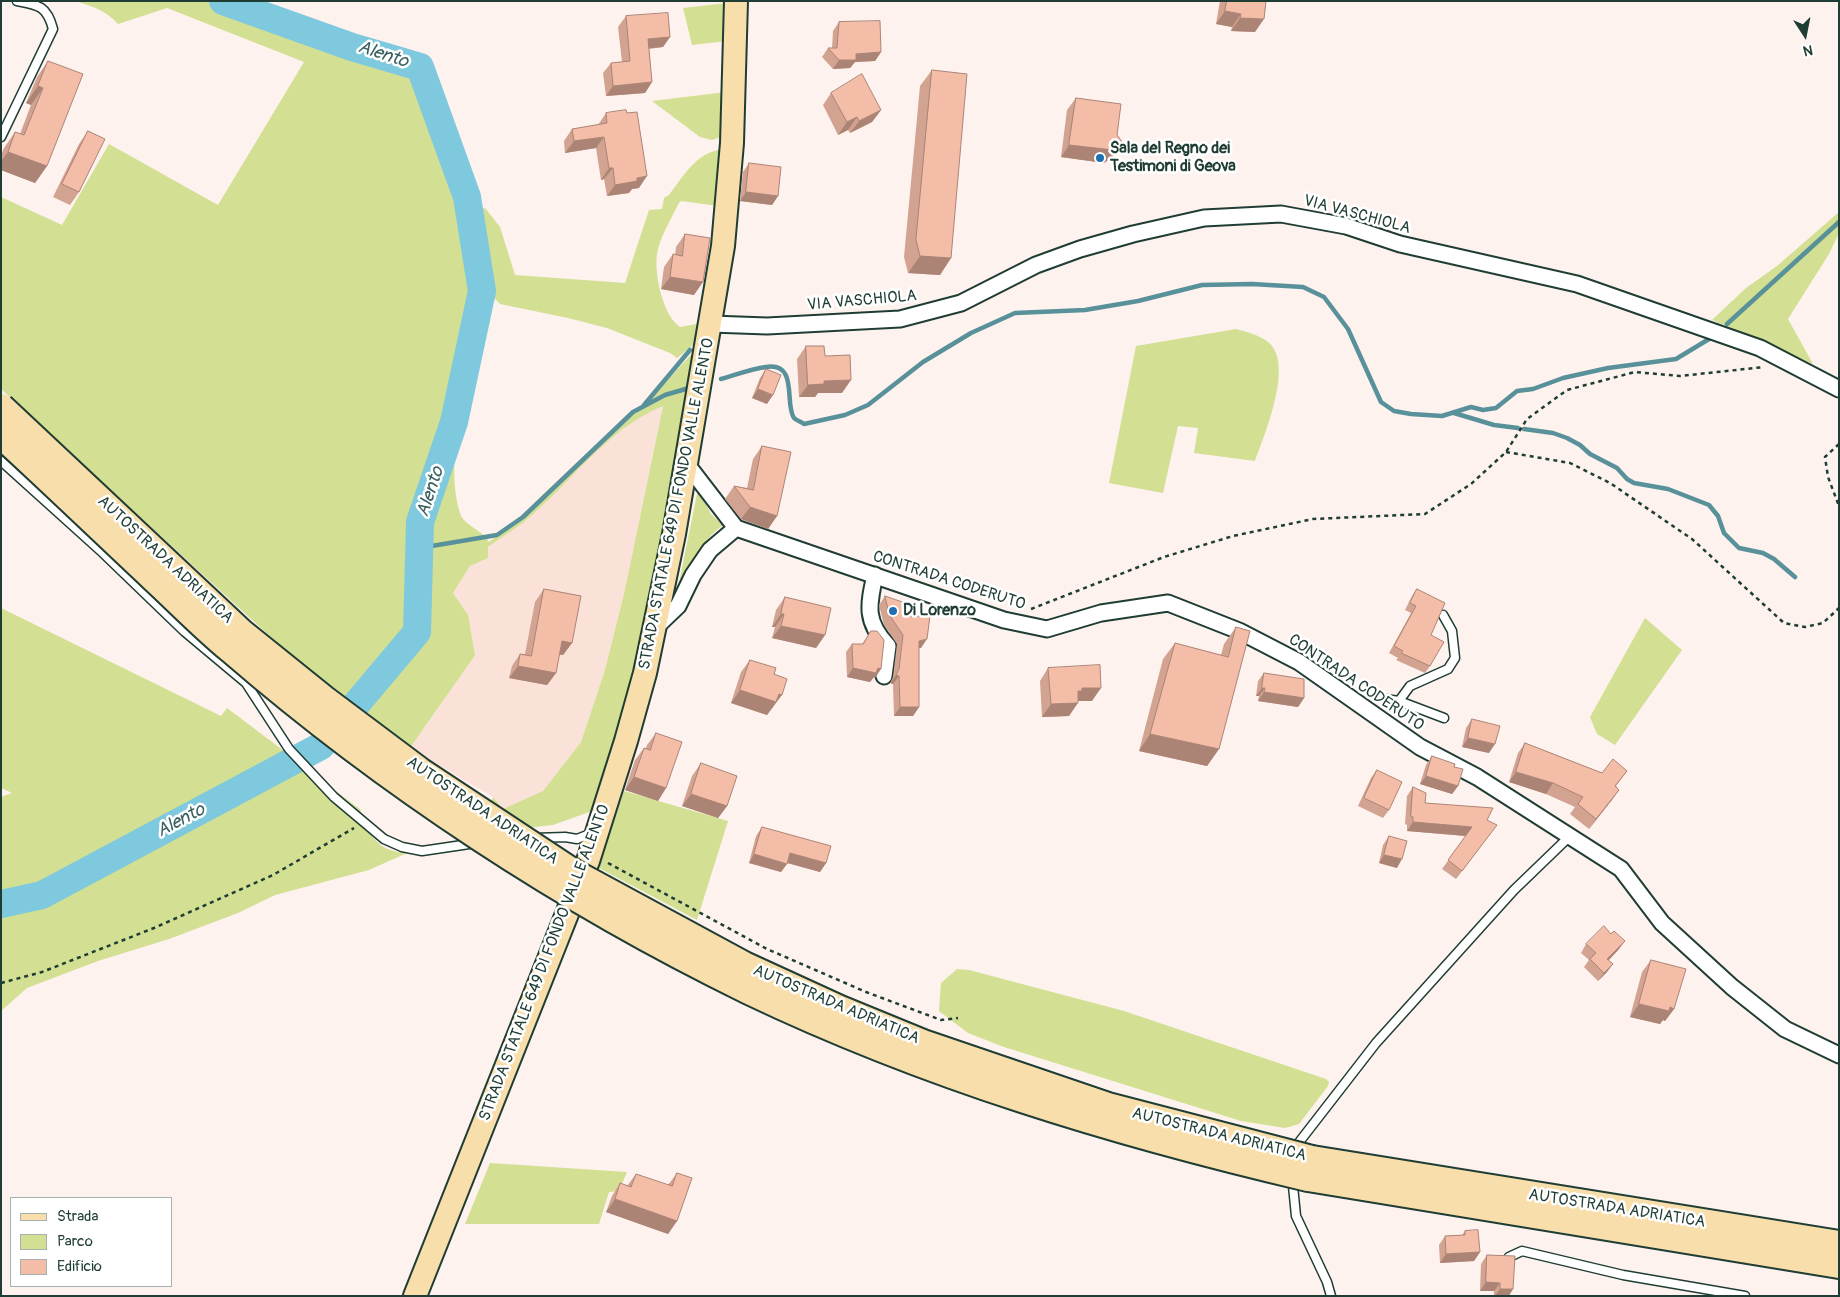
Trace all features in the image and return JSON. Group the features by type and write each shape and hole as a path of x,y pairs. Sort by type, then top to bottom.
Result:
{"highway":[{"name":"AUTOSTRADA ADRIATICA","path":"1,407 242,633 324,699 420,771 576,874 744,965 840,1009 923,1042 1108,1106 1303,1166 1839,1265"},
{"name":"AUTOSTRADA ADRIATICA","path":"1,435 229,649 358,751 453,819 569,894 681,956 750,991 921,1064 1103,1126 1203,1154 1303,1166 1839,1244"}],"main road":[{"name":"STRADA STATALE 649 DI FONDO VALLE ALENTO","path":"415,1296 588,861 626,741 656,626 711,324 728,204 736,1"}],"street":[{"name":"VIA VASCHIOLA","path":"711,324 767,326 900,319 960,303 1036,265 1080,249 1133,234 1204,218 1281,214 1346,226 1400,244 1577,284 1760,348 1839,389"},
{"path":"656,626 678,606 693,575 710,550 736,528 686,463"},
{"name":"CONTRADA CODERUTO","path":"736,528 1004,620 1047,629 1101,613 1168,603 1240,631 1299,662 1420,746 1476,776 1571,835 1621,869 1662,923 1732,987 1785,1028 1839,1054"},
{"path":"874,575 869,610 872,626 888,646 884,676"}],"lane":[{"path":"1,137 53,29 49,14 38,5 17,1"},
{"path":"1,461 103,553 185,632 246,683 289,749 334,798 384,839 402,847 422,851 511,838 565,837 577,839 598,830"},
{"path":"1399,701 1410,686 1448,669 1455,658 1452,631 1443,615"},
{"path":"1385,699 1399,701 1444,718"},
{"path":"1331,1296 1328,1282 1296,1216 1303,1166 1376,1043 1514,890 1571,835"},
{"path":"1509,1257 1522,1252 1623,1275 1745,1296"}],"path":[{"path":"1004,620 1164,557 1233,536 1314,519 1425,514 1470,484 1506,452 1527,419 1567,390 1634,372 1680,376 1744,371 1788,363"},
{"path":"1839,444 1825,457 1825,467 1839,506"},
{"path":"1506,452 1570,463 1610,483 1692,539 1784,623 1805,627 1823,623 1839,608"},
{"path":"1,984 42,972 163,924 273,875 360,825"},
{"path":"588,861 602,860 767,949 866,992 940,1020 958,1018"}],"shaded area":[{"path":"663,405 624,594 605,670 581,742 543,791 503,809 493,797 410,748 442,703 468,615 453,593 470,566 487,558 488,547 526,520 605,442 645,413"}],"green space":[{"path":"75,1 207,1 233,8 314,42 406,69 426,94 468,225 476,283 485,290 473,211 485,208 500,227 515,275 625,283 649,210 662,209 664,198 669,195 686,172 699,159 707,154 725,149 719,206 681,201 663,235 657,254 658,283 664,304 674,322 680,327 702,323 698,341 677,358 670,353 607,328 500,304 492,296 481,350 459,431 455,458 455,485 460,513 465,521 489,542 530,512 634,413 669,395 690,389 638,656 592,811 553,825 526,828 491,803 493,797 503,809 543,791 581,742 605,670 624,594 663,406 642,416 606,443 525,521 488,547 488,558 470,566 453,593 468,615 475,655 410,748 288,653 1,389 1,197 62,225 109,144 218,205 304,62 167,8 118,24 103,12"},
{"path":"727,3 727,41 692,45 683,8"},
{"path":"726,92 724,136 712,140 700,137 652,101"},
{"path":"1839,212 1839,233 1829,254 1788,319 1813,364 1712,320 1746,288 1777,266"},
{"path":"1236,329 1268,342 1276,352 1279,366 1275,400 1255,461 1194,453 1198,428 1178,426 1163,493 1109,483 1136,346"},
{"path":"698,347 691,386 667,394 645,405"},
{"path":"698,489 711,514 723,525 701,547 677,593"},
{"path":"1,608 221,716 227,708 296,760 42,895 1,904 1,797 12,793 1,788"},
{"path":"1645,618 1682,650 1615,745 1597,734 1590,717"},
{"path":"296,761 361,810 356,822 377,842 396,852 407,853 369,870 275,895 238,913 169,939 98,961 27,988 1,1011 1,905 42,896"},
{"path":"624,791 728,821 697,920 599,868"},
{"path":"957,969 969,970 1124,1011 1326,1079 1329,1082 1328,1086 1299,1124 1285,1128 1241,1121 1004,1047 968,1033 939,1011 941,983"},
{"path":"490,1163 627,1172 619,1191 609,1192 599,1224 465,1224"}],"building":[{"path":"1227,1 1266,1 1264,19 1240,18 1241,14 1225,11"},
{"path":"668,13 670,37 648,39 652,82 613,86 611,63 630,61 626,16"},
{"path":"880,21 881,52 856,54 856,60 839,60 828,48 837,48 839,22"},
{"path":"48,61 83,74 47,166 8,152 15,132 24,135 43,88 38,86"},
{"path":"932,70 967,74 951,258 920,256 916,240"},
{"path":"862,74 881,110 859,121 857,117 847,122 831,93"},
{"path":"1076,98 1121,104 1117,135 1123,143 1113,150 1069,145"},
{"path":"626,110 627,113 637,112 647,176 637,178 637,181 615,185 613,168 609,168 604,137 574,141 572,129 607,123 606,113"},
{"path":"88,131 105,139 79,192 62,184"},
{"path":"749,163 781,167 778,196 746,192"},
{"path":"685,234 710,238 703,282 670,277 673,254 682,256"},
{"path":"806,346 824,346 825,356 850,355 851,380 824,381 824,384 808,385"},
{"path":"766,369 781,375 773,395 758,389"},
{"path":"762,446 791,452 777,516 750,507 734,486 753,490"},
{"path":"544,589 581,596 572,643 562,641 556,673 518,666 520,654 531,656"},
{"path":"1417,589 1445,603 1431,635 1444,642 1430,666 1401,653 1403,651 1394,646 1416,606 1410,603"},
{"path":"885,596 911,605 907,616 930,616 927,639 919,641 919,707 900,707 899,676 896,675 899,669 903,635 890,616"},
{"path":"785,597 831,608 825,635 781,626 784,614 781,614"},
{"path":"1236,627 1250,631 1219,749 1150,734 1175,643 1228,657"},
{"path":"871,631 877,631 884,640 881,669 878,668 876,673 853,668 852,644 863,644"},
{"path":"750,660 776,668 774,674 787,679 782,695 779,694 776,702 740,690"},
{"path":"1100,665 1101,688 1082,688 1082,691 1078,691 1078,703 1051,704 1048,668"},
{"path":"1264,673 1304,679 1304,698 1264,692 1265,688 1262,688"},
{"path":"1472,719 1500,726 1495,744 1468,738"},
{"path":"656,733 682,742 666,788 634,777 644,748 650,750"},
{"path":"1525,743 1602,773 1613,759 1627,771 1615,786 1619,790 1596,819 1578,804 1583,797 1553,783 1516,772"},
{"path":"1432,756 1455,764 1454,767 1463,769 1458,786 1426,776"},
{"path":"701,763 737,776 727,806 691,794"},
{"path":"1377,770 1402,782 1389,810 1364,798"},
{"path":"1413,787 1426,793 1425,803 1493,808 1487,820 1497,825 1462,871 1448,860 1472,827 1413,822 1413,817 1411,816"},
{"path":"762,827 831,846 826,863 790,853 787,864 754,854"},
{"path":"1389,836 1407,841 1402,859 1384,855"},
{"path":"1604,926 1611,934 1614,931 1625,941 1607,959 1613,964 1604,973 1590,959 1596,953 1586,944"},
{"path":"1651,960 1686,969 1674,1009 1670,1007 1669,1011 1639,1004"},
{"path":"677,1173 692,1178 677,1221 615,1199 620,1183 631,1187 636,1174 672,1186"},
{"path":"1478,1230 1480,1252 1446,1254 1445,1236 1465,1235 1465,1231"},
{"path":"1487,1255 1515,1256 1513,1289 1500,1289 1500,1283 1486,1282"}],"waterway":[{"name":"Alento","path":"1,904 42,895 321,746 417,632 420,522 454,422 482,291 467,197 420,67 352,47 223,1"},
{"path":"1727,324 1839,222"},
{"path":"721,379 760,368 776,367 783,371 787,377 791,412 794,418 804,424 845,415 868,405 923,362 971,333 1015,313 1085,310 1138,301 1202,285 1252,284 1303,287 1324,297 1348,329 1381,402 1394,411 1411,414 1442,416 1471,407 1483,410 1496,408 1517,391 1533,389 1563,378 1608,368 1676,359 1714,336"},
{"path":"644,405 690,350"},
{"path":"420,548 497,535 523,517 633,412 665,395 689,388"},
{"path":"1454,413 1494,425 1518,428"},
{"path":"1524,429 1553,433 1567,438 1580,445 1590,454 1617,468 1627,479 1634,483 1668,489 1709,505 1718,516 1724,533 1739,548 1763,553 1774,559 1795,577"}],"place":[{"name":"Sala del Regno dei Testimoni di Geova","path":"1100,158"},
{"name":"Di Lorenzo","path":"893,611"}]}
